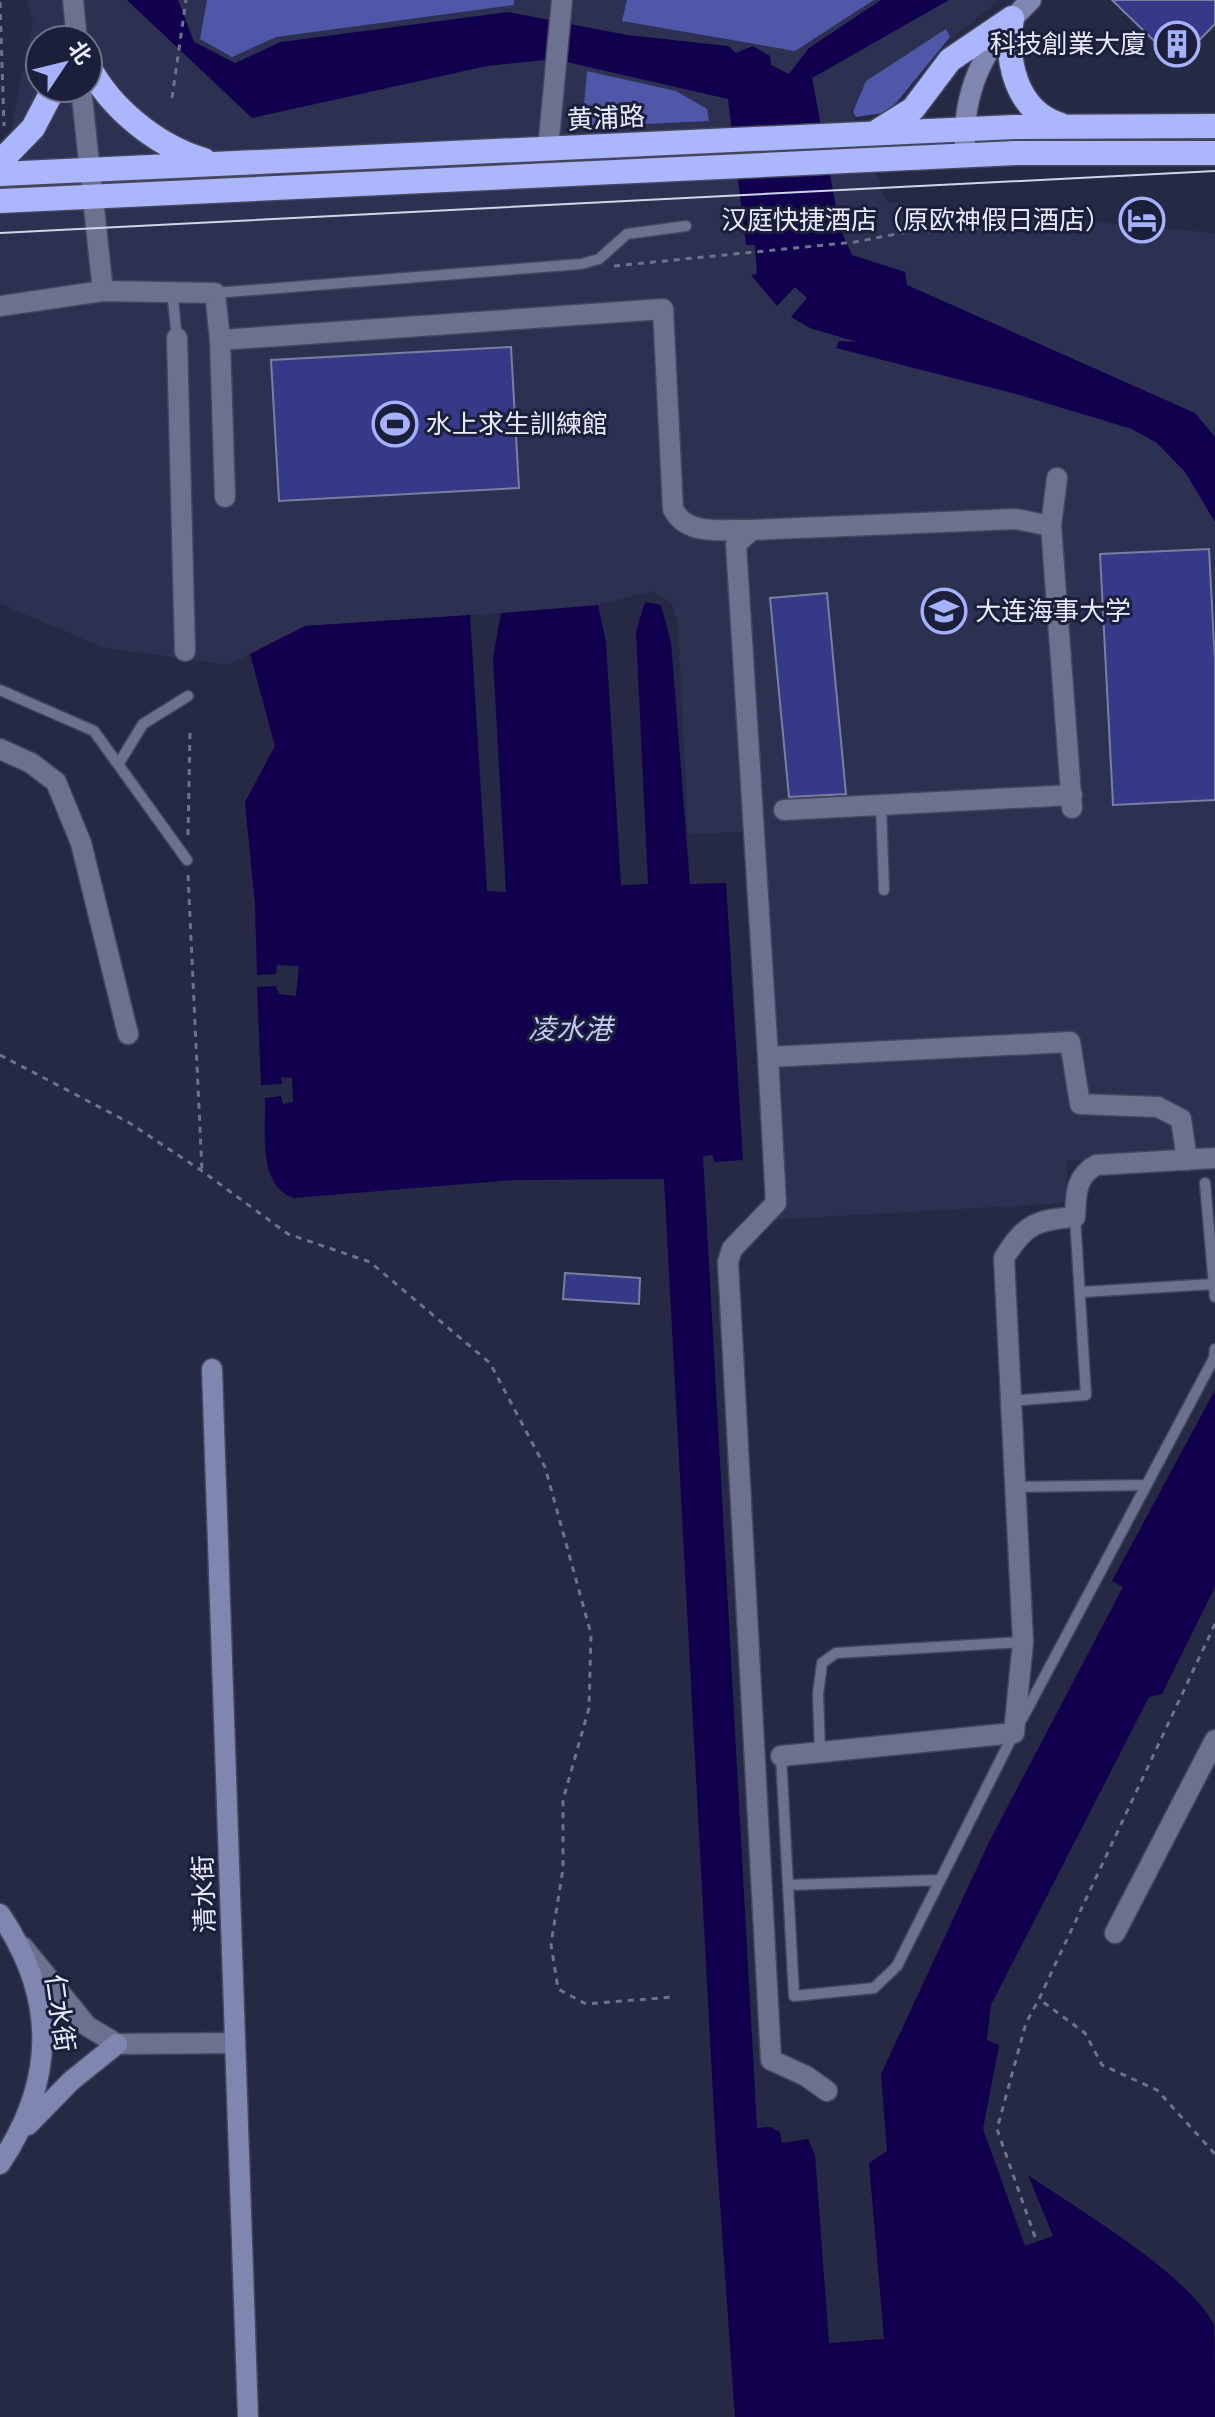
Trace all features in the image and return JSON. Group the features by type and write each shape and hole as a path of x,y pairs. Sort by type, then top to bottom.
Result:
{"highway":[{"path":"1012,18 1009,61 1020,89 1036,111 1050,122 1067,127"},
{"path":"863,134 902,118 950,60 1012,18"},
{"path":"104,87 142,128 167,146 218,164"},
{"path":"0,162 33,128 46,104"},
{"name":"黄浦路","path":"0,174 964,129 1215,126"},
{"name":"黄浦路","path":"0,201 965,156 1215,153"}],"main road":[{"path":"965,156 967,103 983,57 1012,18 1031,0"},
{"name":"清水街","path":"212,1369 248,2417"},
{"name":"仁水街","path":"0,2164 33,2105 41,2073 42,2045 34,1984 6,1928"},
{"path":"15,2140 71,2081 117,2044"}],"street":[{"path":"73,0 75,24"},
{"path":"548,149 561,9"},
{"path":"82,104 90,197 103,291"},
{"path":"0,306 103,291 215,293 220,340 225,497"},
{"path":"220,340 663,309 673,509 680,521 690,528 752,530 1016,519 1051,526"},
{"path":"177,338 185,651"},
{"path":"784,810 1072,802 1051,526 1057,478"},
{"path":"752,530 736,544 776,1203 732,1249 728,1262 771,2060 806,2076 827,2091"},
{"path":"0,749 31,763 56,782 81,843 128,1034"},
{"path":"768,1057 1070,1042 1080,1104 1158,1107 1181,1119 1187,1160"},
{"path":"781,1756 1014,1733 1023,1642 1004,1258 1020,1232 1045,1220 1075,1217 1076,1190 1085,1171 1096,1165 1215,1158"},
{"path":"1115,1933 1215,1740"},
{"path":"6,1928 87,2026 117,2044 235,2043"}],"lane":[{"path":"215,293 581,264 599,259 627,234 686,226"},
{"path":"172,291 177,338"},
{"path":"0,690 94,731 187,860"},
{"path":"119,763 143,724 188,696"},
{"path":"881,805 884,890"},
{"path":"1205,1183 1215,1297"},
{"path":"1011,1401 1086,1395 1075,1217"},
{"path":"1082,1292 1214,1284"},
{"path":"781,1756 794,1996 874,1988 897,1966 1014,1733 1214,1358 1215,1349"},
{"path":"1015,1487 1146,1485"},
{"path":"820,1752 818,1694 822,1663 836,1653 1023,1642"},
{"path":"788,1885 940,1880"}],"path":[{"path":"172,98 186,0"},
{"path":"0,2 4,130"},
{"path":"599,259 617,267 855,242 907,232 1005,227"},
{"path":"190,731 187,860 202,1171"},
{"path":"0,1055 128,1122 288,1234 370,1262 490,1363 545,1467 591,1634 589,1708 563,1800 563,1869 551,1944 558,1989 586,2004 672,1997"},
{"path":"1035,2237 997,2129 1026,2023 1215,1624"},
{"path":"1039,1999 1085,2033 1102,2065 1157,2090 1215,2154"}],"shaded area":[{"name":"大连海事大学","path":"27,0 999,0 905,77 851,111 887,202 1215,233 1215,1152 1067,1161 1067,1203 768,1220 745,832 688,834 678,624 671,602 652,591 585,608 305,626 228,665 105,648 0,604 0,154 5,153 24,65 24,104 104,104 104,24 32,24"},
{"path":"207,0 514,0 514,5 276,37 232,57 200,39"},
{"path":"627,0 874,0 795,51 622,21"},
{"path":"946,29 950,37 897,102 883,113 856,117 853,112 866,81"},
{"path":"587,71 676,91 707,109 709,121 582,127"}],"water":[{"path":"127,0 178,0 194,42 235,63 281,42 508,12 627,35 728,46 736,53 753,46 770,56 771,65 789,74 809,48 881,0 949,0 812,78 840,228 852,255 905,272 907,285 1195,413 1215,437 1215,522 1185,472 1157,443 1132,429 1016,394 836,348 839,341 857,342 810,328 791,317 807,298 795,287 777,306 751,275 757,274 755,245 746,245 728,99 554,59 487,66 252,118"},
{"name":"凌水港","path":"645,602 661,605 671,642 690,884 726,883 743,1160 714,1162 713,1155 703,1156 757,2128 770,2127 780,2132 782,2143 808,2139 815,2155 829,2343 884,2339 869,2163 887,2151 881,2074 989,1842 1123,1587 1112,1581 1215,1390 1215,1587 1162,1694 1149,1697 991,2005 987,2040 999,2045 983,2129 1025,2246 1053,2236 1028,2175 1157,2264 1201,2305 1214,2325 1215,2417 735,2417 715,2132 664,1179 514,1180 294,1198 282,1192 269,1170 265,1098 281,1096 283,1104 293,1102 292,1078 281,1077 282,1084 261,1085 257,987 276,986 279,994 296,996 299,966 277,965 276,974 257,975 255,905 245,802 275,746 250,654 305,626 470,615 487,891 506,892 493,658 501,613 598,605 606,642 621,885 648,884 636,632"}],"building":[{"name":"科技創業大廈","path":"1112,0 1215,0 1215,24 1177,63"},
{"name":"水上求生訓練館","path":"511,347 519,488 279,501 271,360"},
{"path":"1209,549 1215,662 1215,800 1113,805 1100,554"},
{"path":"827,593 846,794 789,797 770,598"},
{"path":"565,1273 640,1278 639,1304 563,1299"}],"tram line":[{"path":"0,233 1215,171"}],"place":[{"name":"科技創業大廈","path":"1177,44"},
{"name":"汉庭快捷酒店（原欧神假日酒店）","path":"1142,220"},
{"name":"水上求生訓練館","path":"395,424"},
{"name":"大连海事大学","path":"944,611"}]}
